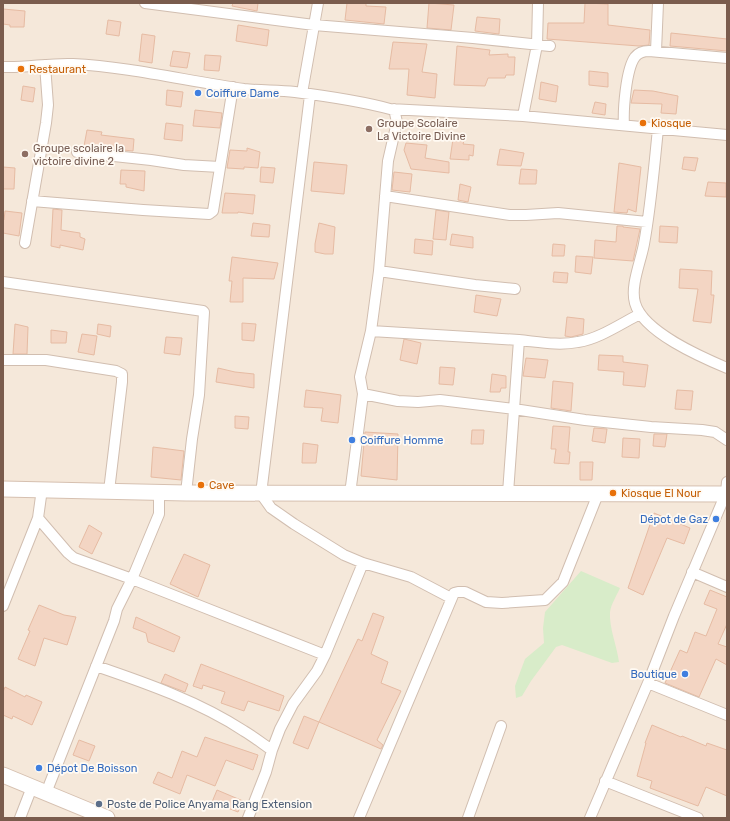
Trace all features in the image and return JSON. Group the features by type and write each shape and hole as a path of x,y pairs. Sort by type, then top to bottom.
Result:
{"street":[{"path":"145,3 314,25 550,46"},
{"path":"318,3 314,25 261,494 271,508 344,555 363,563 411,577 451,598"},
{"path":"523,116 537,45 538,3"},
{"path":"656,51 658,3"},
{"path":"624,125 623,108 627,78 635,56 642,52 656,51 727,58"},
{"path":"3,67 72,64 134,70 262,91 281,90 394,109 523,116 727,135"},
{"path":"25,243 48,105 45,65"},
{"path":"32,201 209,214 213,211 233,87"},
{"path":"350,494 363,394 360,377 371,331 379,271 388,161 397,122 394,109"},
{"path":"658,129 648,222 633,291 635,304 640,314 656,330 681,346 727,368"},
{"path":"77,152 184,165 220,167"},
{"path":"384,196 510,215 558,213 648,222"},
{"path":"379,271 475,285 515,289"},
{"path":"3,282 203,310 199,395 186,493"},
{"path":"371,331 519,340 557,344 579,342 596,337 640,314"},
{"path":"508,493 519,340"},
{"path":"3,360 46,360 116,370 122,374 109,491"},
{"path":"363,394 398,401 418,402 440,400 614,424 715,432 727,440"},
{"path":"3,488 261,494 598,494 727,490 692,572 648,683 605,780 590,818"},
{"path":"3,606 38,518 42,489"},
{"path":"20,818 39,790 96,666 114,621 117,609 159,514 159,492"},
{"path":"359,818 454,593 465,592 472,594 486,602 502,603 545,600 563,582 598,494"},
{"path":"38,518 74,558 132,578 325,654"},
{"path":"248,818 266,772 280,729 293,704 317,671 363,563"},
{"path":"692,572 727,587"},
{"path":"96,666 141,682 201,708 244,730 272,750"},
{"path":"648,683 727,715"},
{"path":"468,818 502,726"},
{"path":"3,775 107,818"},
{"path":"605,780 698,818"}],"shaded area":[{"path":"3,3 727,3 727,818 3,818"}],"green space":[{"path":"581,571 620,588 610,612 619,662 612,663 562,645 556,647 522,696 516,698 515,686 525,659 544,643 543,628 545,612"}],"building":[{"path":"233,3 258,3 257,11 232,6"},
{"path":"347,3 366,3 366,6 386,7 384,24 345,20"},
{"path":"429,3 454,5 451,30 427,28"},
{"path":"585,3 608,4 608,25 650,30 649,45 639,46 547,39 548,23 584,23"},
{"path":"3,9 25,11 24,27 10,27 10,25 3,24"},
{"path":"477,17 500,19 499,34 475,31"},
{"path":"108,20 121,22 119,36 106,34"},
{"path":"238,25 269,30 267,46 236,41"},
{"path":"671,33 727,39 727,51 670,46"},
{"path":"142,34 155,36 152,63 139,61"},
{"path":"393,42 427,44 422,72 437,74 435,98 407,95 409,69 389,69"},
{"path":"457,46 490,50 489,55 508,54 508,57 515,57 514,75 506,75 505,78 488,78 485,86 454,85"},
{"path":"173,51 190,53 187,68 170,66"},
{"path":"205,55 221,56 219,71 204,70"},
{"path":"589,71 608,73 608,87 589,85"},
{"path":"541,82 558,86 556,102 539,99"},
{"path":"23,86 35,88 33,102 21,100"},
{"path":"167,90 183,92 181,107 166,105"},
{"path":"634,90 653,91 678,96 676,114 661,113 662,104 631,103"},
{"path":"595,102 606,104 605,115 592,113"},
{"path":"195,110 222,113 220,128 193,126"},
{"path":"166,123 183,125 182,141 164,139"},
{"path":"87,130 102,132 101,135 134,139 133,151 84,146"},
{"path":"453,139 464,141 463,144 474,145 473,156 469,155 469,160 450,159"},
{"path":"406,143 427,145 425,158 449,162 449,173 411,169 404,150"},
{"path":"247,148 260,152 258,168 227,168 230,150 247,151"},
{"path":"500,149 524,153 521,166 497,165"},
{"path":"684,157 698,158 695,171 682,169"},
{"path":"314,162 347,165 344,194 311,191"},
{"path":"619,163 641,167 636,212 628,209 627,213 614,212"},
{"path":"3,167 15,168 14,189 3,189"},
{"path":"261,167 275,168 273,183 260,182"},
{"path":"521,169 537,170 536,184 519,184"},
{"path":"121,170 145,171 144,191 126,187 126,184 120,184"},
{"path":"394,172 412,174 410,192 392,190"},
{"path":"708,182 726,183 726,197 705,196"},
{"path":"460,184 471,187 468,202 458,200"},
{"path":"225,193 255,195 253,214 238,212 222,213"},
{"path":"53,209 62,210 61,230 80,233 80,237 85,239 83,250 60,245 60,248 51,246"},
{"path":"436,210 449,212 446,240 433,239"},
{"path":"5,211 22,213 19,236 3,233"},
{"path":"253,223 270,225 269,237 251,236"},
{"path":"319,223 335,227 333,254 315,252"},
{"path":"617,226 640,229 633,261 594,258 595,240 616,242"},
{"path":"660,226 678,227 677,243 659,242"},
{"path":"452,234 473,237 473,248 450,245"},
{"path":"415,239 433,241 432,255 414,253"},
{"path":"553,244 565,245 564,256 552,256"},
{"path":"576,256 593,257 591,274 575,272"},
{"path":"232,257 278,263 274,279 243,278 243,302 230,302 232,281 229,281"},
{"path":"680,269 712,271 711,295 714,295 711,323 693,321 698,289 679,288"},
{"path":"554,272 568,273 567,283 553,282"},
{"path":"476,295 501,299 497,316 474,312"},
{"path":"567,317 584,319 583,334 571,337 565,336"},
{"path":"242,323 256,324 254,341 242,340"},
{"path":"15,324 28,327 27,354 13,354"},
{"path":"98,324 111,326 110,337 97,334"},
{"path":"51,330 67,332 66,343 51,343"},
{"path":"82,334 97,336 94,355 78,352"},
{"path":"166,337 182,338 180,355 164,353"},
{"path":"404,339 421,343 417,364 400,360"},
{"path":"599,355 623,356 623,362 648,365 645,387 623,385 624,372 598,370"},
{"path":"526,358 548,360 545,378 523,376"},
{"path":"440,367 455,368 453,385 439,384"},
{"path":"218,368 254,374 254,388 216,382"},
{"path":"492,374 506,376 506,388 501,388 500,392 490,392"},
{"path":"553,381 573,383 571,411 551,408"},
{"path":"306,390 341,395 338,423 321,421 323,408 304,407"},
{"path":"677,390 693,391 691,410 675,409"},
{"path":"235,416 249,417 248,429 235,428"},
{"path":"553,426 570,427 568,452 570,452 569,464 554,463 556,449 551,449"},
{"path":"594,428 607,429 605,443 592,441"},
{"path":"472,430 484,430 483,444 471,444"},
{"path":"365,432 398,434 397,480 361,476"},
{"path":"654,434 667,434 665,447 653,446"},
{"path":"623,438 640,439 639,458 622,457"},
{"path":"303,443 318,445 316,463 302,463"},
{"path":"153,447 184,451 181,480 151,477"},
{"path":"580,462 593,462 592,480 580,480"},
{"path":"654,513 690,528 684,544 667,538 643,595 628,588"},
{"path":"89,525 102,533 92,554 79,547"},
{"path":"184,554 210,565 198,597 170,584"},
{"path":"710,590 727,597 727,624 718,644 727,647 727,665 716,659 699,697 665,683 680,650 687,653 695,632 706,636 717,609 704,604"},
{"path":"39,605 64,615 76,617 67,645 44,638 35,666 18,659"},
{"path":"373,613 384,617 371,654 388,662 381,683 401,691 377,740 383,745 381,749 319,722 358,639 362,641"},
{"path":"136,617 180,637 174,652 148,642 146,633 133,628"},
{"path":"201,664 284,696 279,711 248,701 244,711 221,703 225,692 203,685 202,689 193,686"},
{"path":"165,674 188,684 185,692 161,683"},
{"path":"5,687 25,697 26,695 42,702 32,725 13,716 12,719 3,715 3,692"},
{"path":"304,716 319,722 308,749 293,743"},
{"path":"652,725 706,746 707,743 727,750 727,796 706,787 698,806 650,788 652,781 637,776 645,743"},
{"path":"205,737 258,755 253,770 226,760 215,786 187,775 180,794 153,783 158,772 172,778 182,751 197,757"},
{"path":"79,740 95,746 89,761 73,755"},
{"path":"217,790 243,801 238,812 212,802"}],"place":[{"name":"Restaurant","path":"21,69"},
{"name":"Coiffure Dame","path":"198,93"},
{"name":"Kiosque","path":"643,123"},
{"name":"Groupe Scolaire La Victoire Divine","path":"369,129"},
{"name":"Groupe scolaire la victoire divine 2","path":"25,154"},
{"name":"Coiffure Homme","path":"352,440"},
{"name":"Cave","path":"201,485"},
{"name":"Kiosque El Nour","path":"613,493"},
{"name":"Dépot de Gaz","path":"716,519"},
{"name":"Boutique","path":"685,674"},
{"name":"Dépot De Boisson","path":"39,768"},
{"name":"Poste de Police Anyama Rang Extension","path":"99,804"}]}
